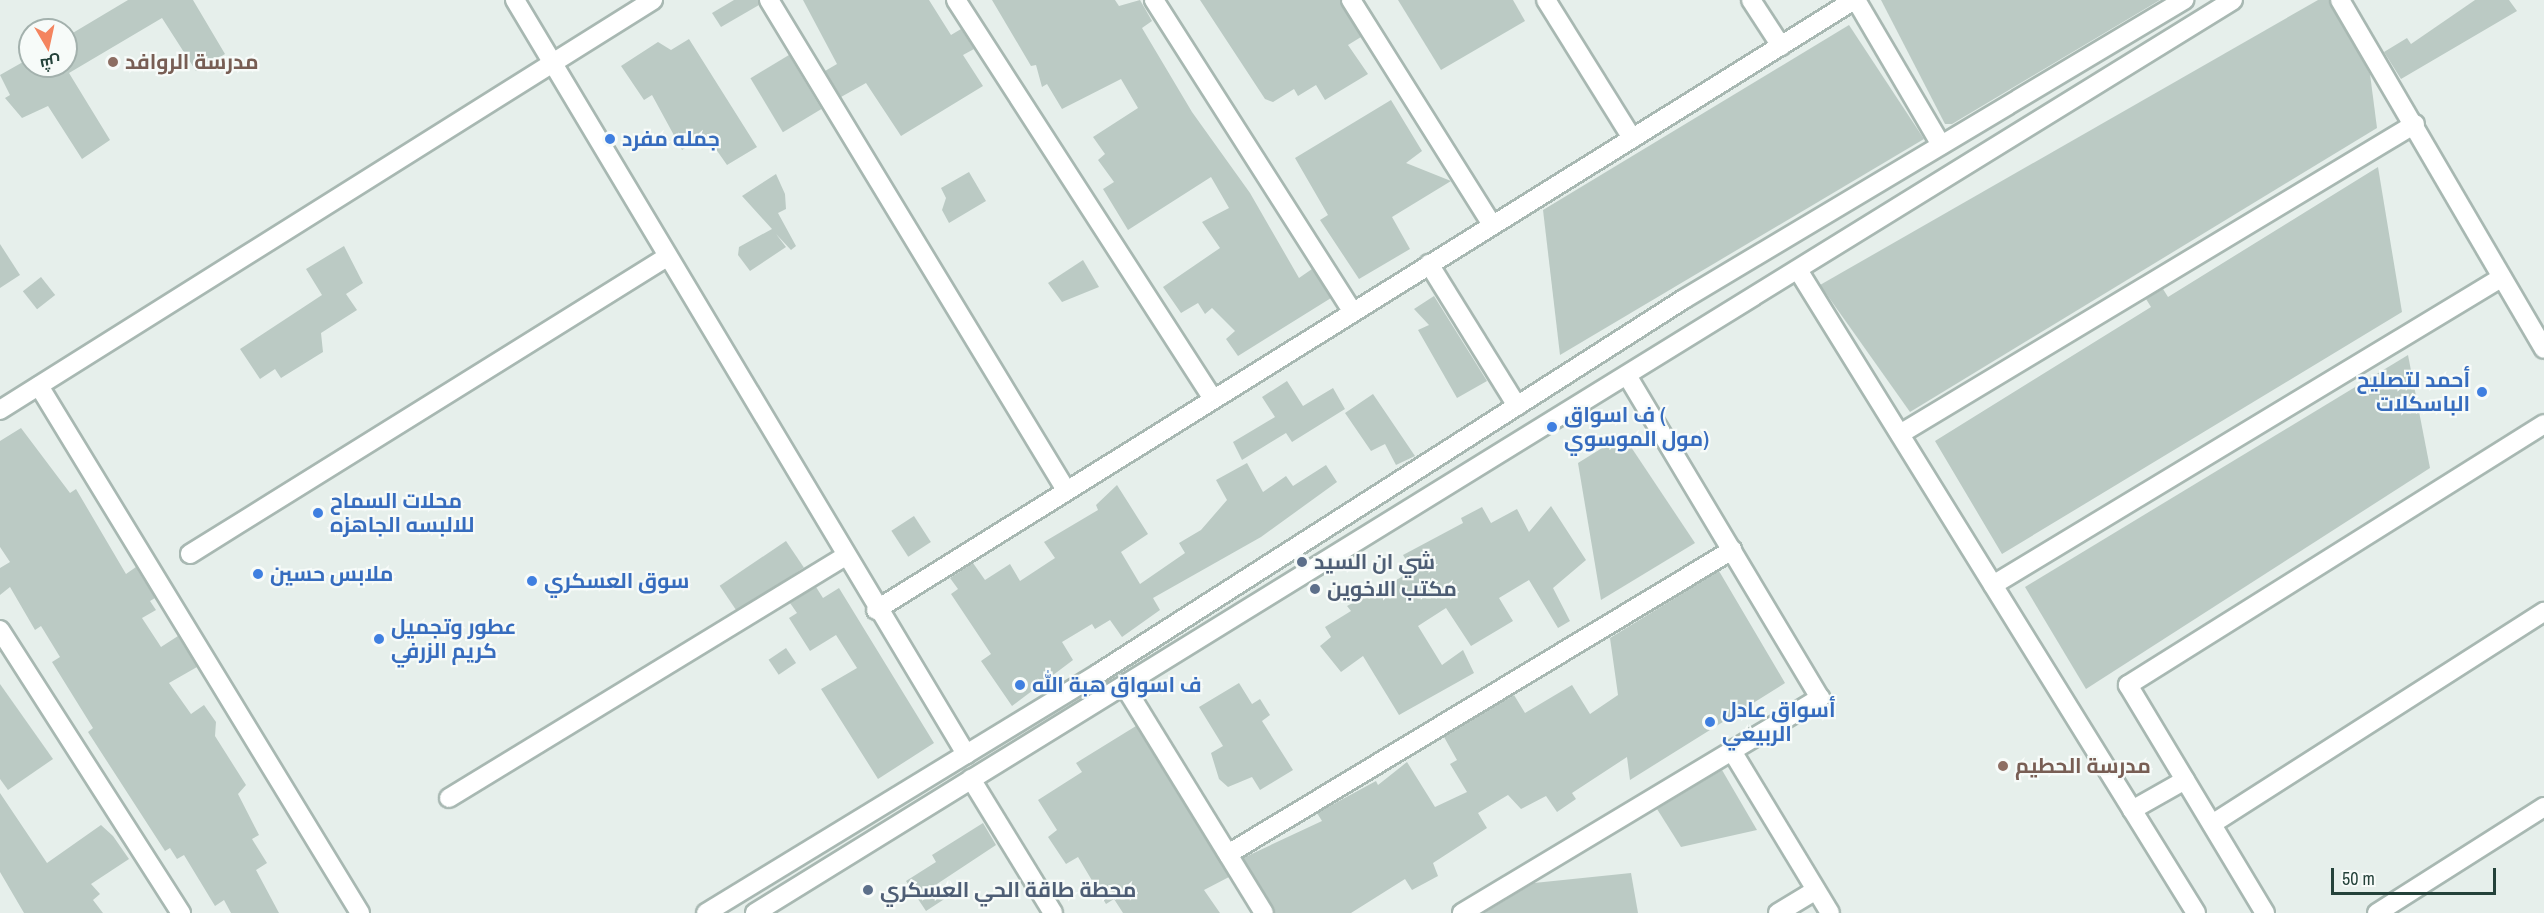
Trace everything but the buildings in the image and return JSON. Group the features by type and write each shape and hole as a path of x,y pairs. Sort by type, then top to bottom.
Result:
{"street":[{"path":"515,0 844,557 966,754"},
{"path":"0,410 653,0"},
{"path":"769,0 1066,490"},
{"path":"956,0 1213,399"},
{"path":"1154,0 1353,312"},
{"path":"1351,0 1492,225"},
{"path":"1546,0 1632,138"},
{"path":"1751,0 1780,46"},
{"path":"876,610 1855,0 1941,145"},
{"path":"706,913 966,754 1517,406 1941,145 2184,0"},
{"path":"755,913 1472,473 2233,0"},
{"path":"2340,0 2415,124 2499,279 2539,329 2544,349"},
{"path":"1900,434 2415,124"},
{"path":"190,554 667,257"},
{"path":"1429,264 1517,406"},
{"path":"1798,270 2196,913"},
{"path":"1993,585 2499,279"},
{"path":"1462,913 1820,698 1627,376"},
{"path":"39,386 360,913"},
{"path":"2265,913 2128,685 2544,424"},
{"path":"1457,445 1454,459 1472,473"},
{"path":"1409,475 1423,480 1425,501"},
{"path":"1228,854 1732,550"},
{"path":"449,798 844,557"},
{"path":"2212,824 2544,612"},
{"path":"0,630 181,913"},
{"path":"1125,687 1264,913"},
{"path":"1732,751 1830,913"},
{"path":"971,779 1053,913"},
{"path":"2132,810 2185,780"},
{"path":"2377,913 2544,807"},
{"path":"1778,913 1816,890"}],"place":[{"name":"مدرسة الروافد","path":"113,62"},
{"name":"جمله مفرد","path":"610,139"},
{"name":"أحمد لتصليح الباسكلات","path":"2482,392"},
{"name":"ف اسواق ( مول الموسوي)","path":"1552,427"},
{"name":"محلات السماح للالبسه الجاهزه","path":"318,513"},
{"name":"شي ان السيد","path":"1302,562"},
{"name":"ملابس حسين","path":"258,574"},
{"name":"سوق العسكري","path":"532,581"},
{"name":"مكتب الاخوين","path":"1315,589"},
{"name":"عطور وتجميل كريم الزرفي","path":"379,639"},
{"name":"ف اسواق هبة الله","path":"1020,685"},
{"name":"أسواق عادل الربيعي","path":"1710,722"},
{"name":"مدرسة الحطيم","path":"2003,766"},
{"name":"محطة طاقة الحي العسكري","path":"868,890"}]}
